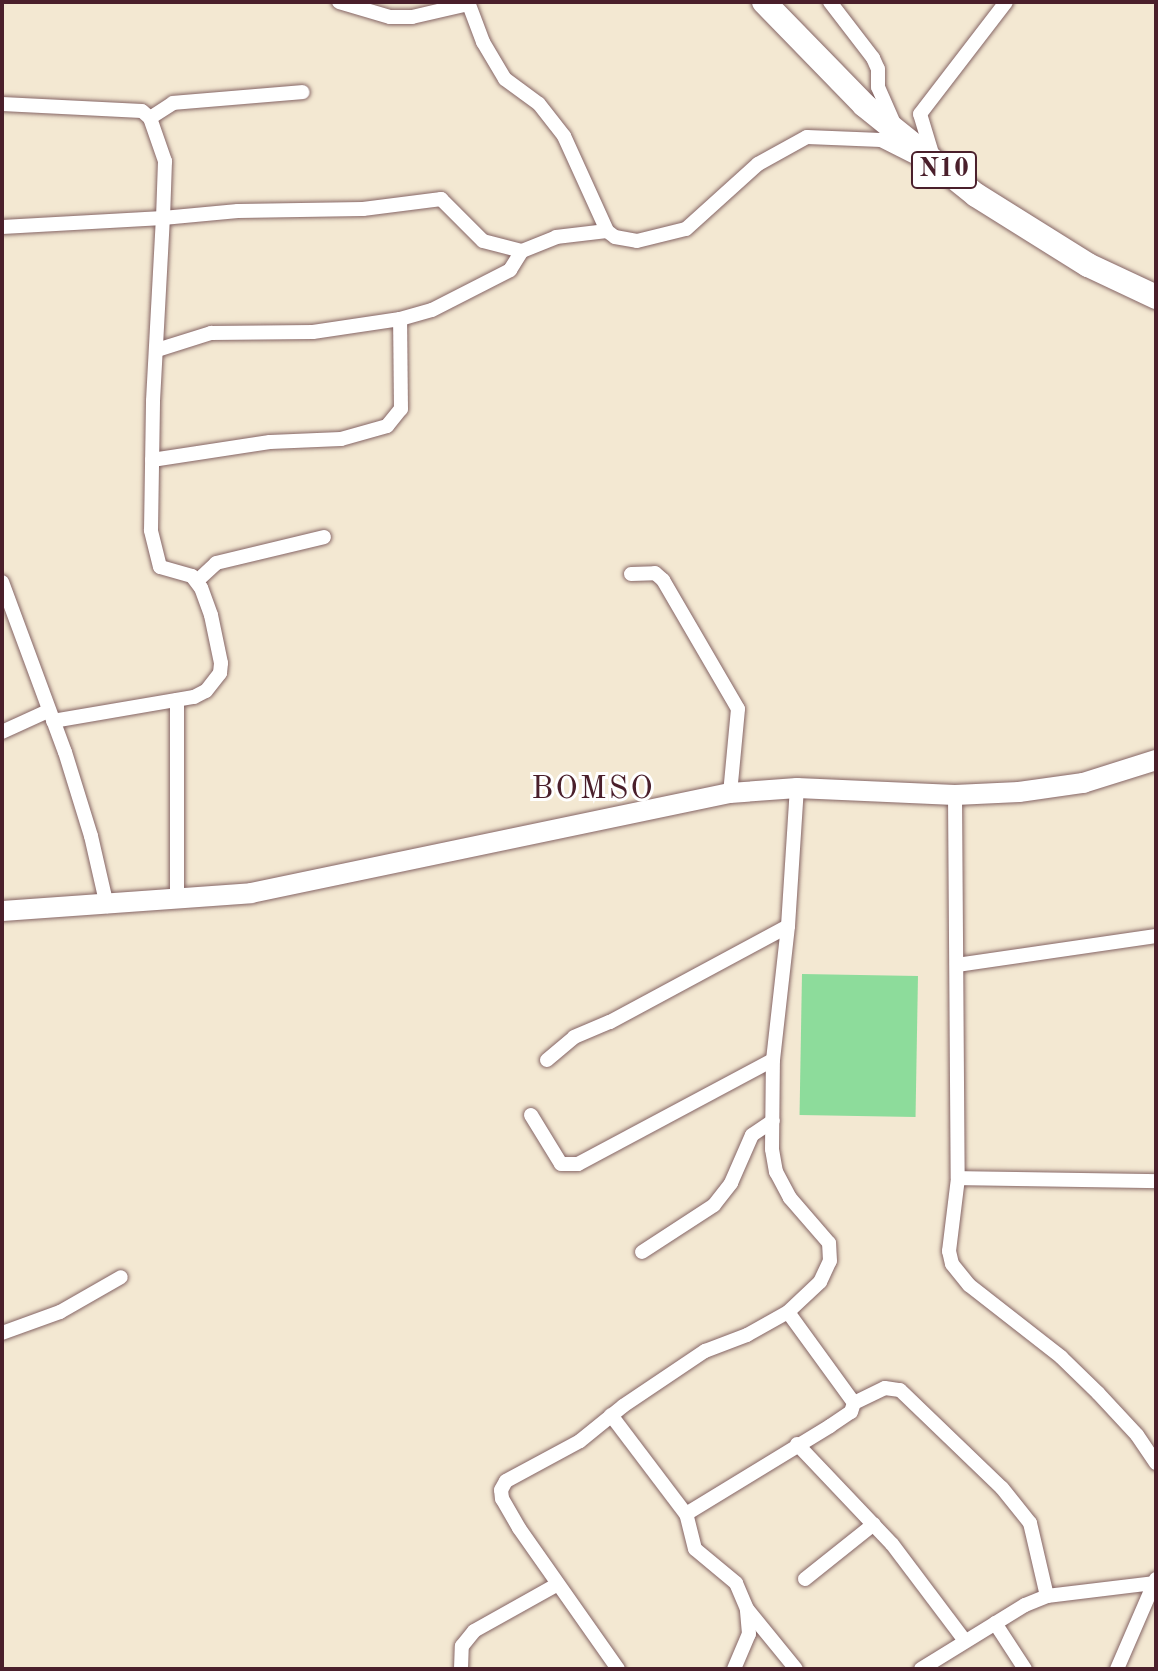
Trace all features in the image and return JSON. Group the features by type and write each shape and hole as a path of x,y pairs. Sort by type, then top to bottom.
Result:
{"highway":[{"name":"N10","path":"764,2 834,77 942,169 1051,243 1156,297"}],"street":[{"path":"339,2 390,17 412,17 468,3 483,42 505,79 539,104 564,136 607,231 615,237 637,241 686,229 771,155 817,135 881,140 942,169"},
{"path":"830,2 873,58 878,69 878,87 900,136"},
{"path":"942,169 920,114 1006,2"},
{"path":"150,118 173,103 303,92"},
{"path":"2,104 142,111 150,118 165,161 151,530 157,561 167,571 192,576 197,581 211,615 221,663 220,673 206,691 177,700 50,716 2,732"},
{"path":"2,227 238,211 363,209 441,199 483,241 522,251"},
{"path":"157,350 211,333 313,332 400,319 432,310 510,270 522,251 556,237 607,231"},
{"path":"152,460 270,442 341,439 387,426 401,409 400,319"},
{"path":"197,581 216,563 324,537"},
{"path":"631,574 655,573 663,580 738,709 730,793"},
{"path":"2,582 91,836 107,906"},
{"path":"177,700 177,897"},
{"path":"2,911 107,906 177,897 251,893 730,793 797,788 955,795 1083,783 1156,760"},
{"path":"618,1669 502,1499 501,1490 506,1481 580,1441 611,1415 705,1351 747,1335 788,1312 820,1282 830,1261 829,1243 790,1198 776,1172 773,1060 788,926 797,788"},
{"path":"955,795 958,1178 949,1251 959,1274 1061,1357 1137,1435 1156,1463"},
{"path":"547,1060 574,1037 610,1022 788,926"},
{"path":"957,965 1156,936"},
{"path":"531,1115 561,1164 578,1164 773,1060"},
{"path":"642,1252 714,1205 731,1183 752,1135 773,1121"},
{"path":"958,1178 1156,1181"},
{"path":"2,1333 60,1312 121,1277"},
{"path":"788,1312 854,1403"},
{"path":"686,1514 851,1412 854,1403 885,1388 900,1390 1002,1488 1030,1523 1047,1596"},
{"path":"611,1415 686,1514 695,1549 736,1583 747,1609 796,1669"},
{"path":"797,1444 874,1524 965,1641"},
{"path":"805,1579 874,1524"},
{"path":"921,1669 995,1623 1047,1596 1155,1581"},
{"path":"1117,1669 1155,1581"},
{"path":"461,1669 462,1646 474,1631 558,1584"},
{"path":"734,1669 749,1634 747,1609"},
{"path":"995,1623 1025,1669"}],"green space":[{"path":"802,974 918,976 916,1117 800,1115"}],"district":[{"name":"BOMSO","path":"593,790"}]}
